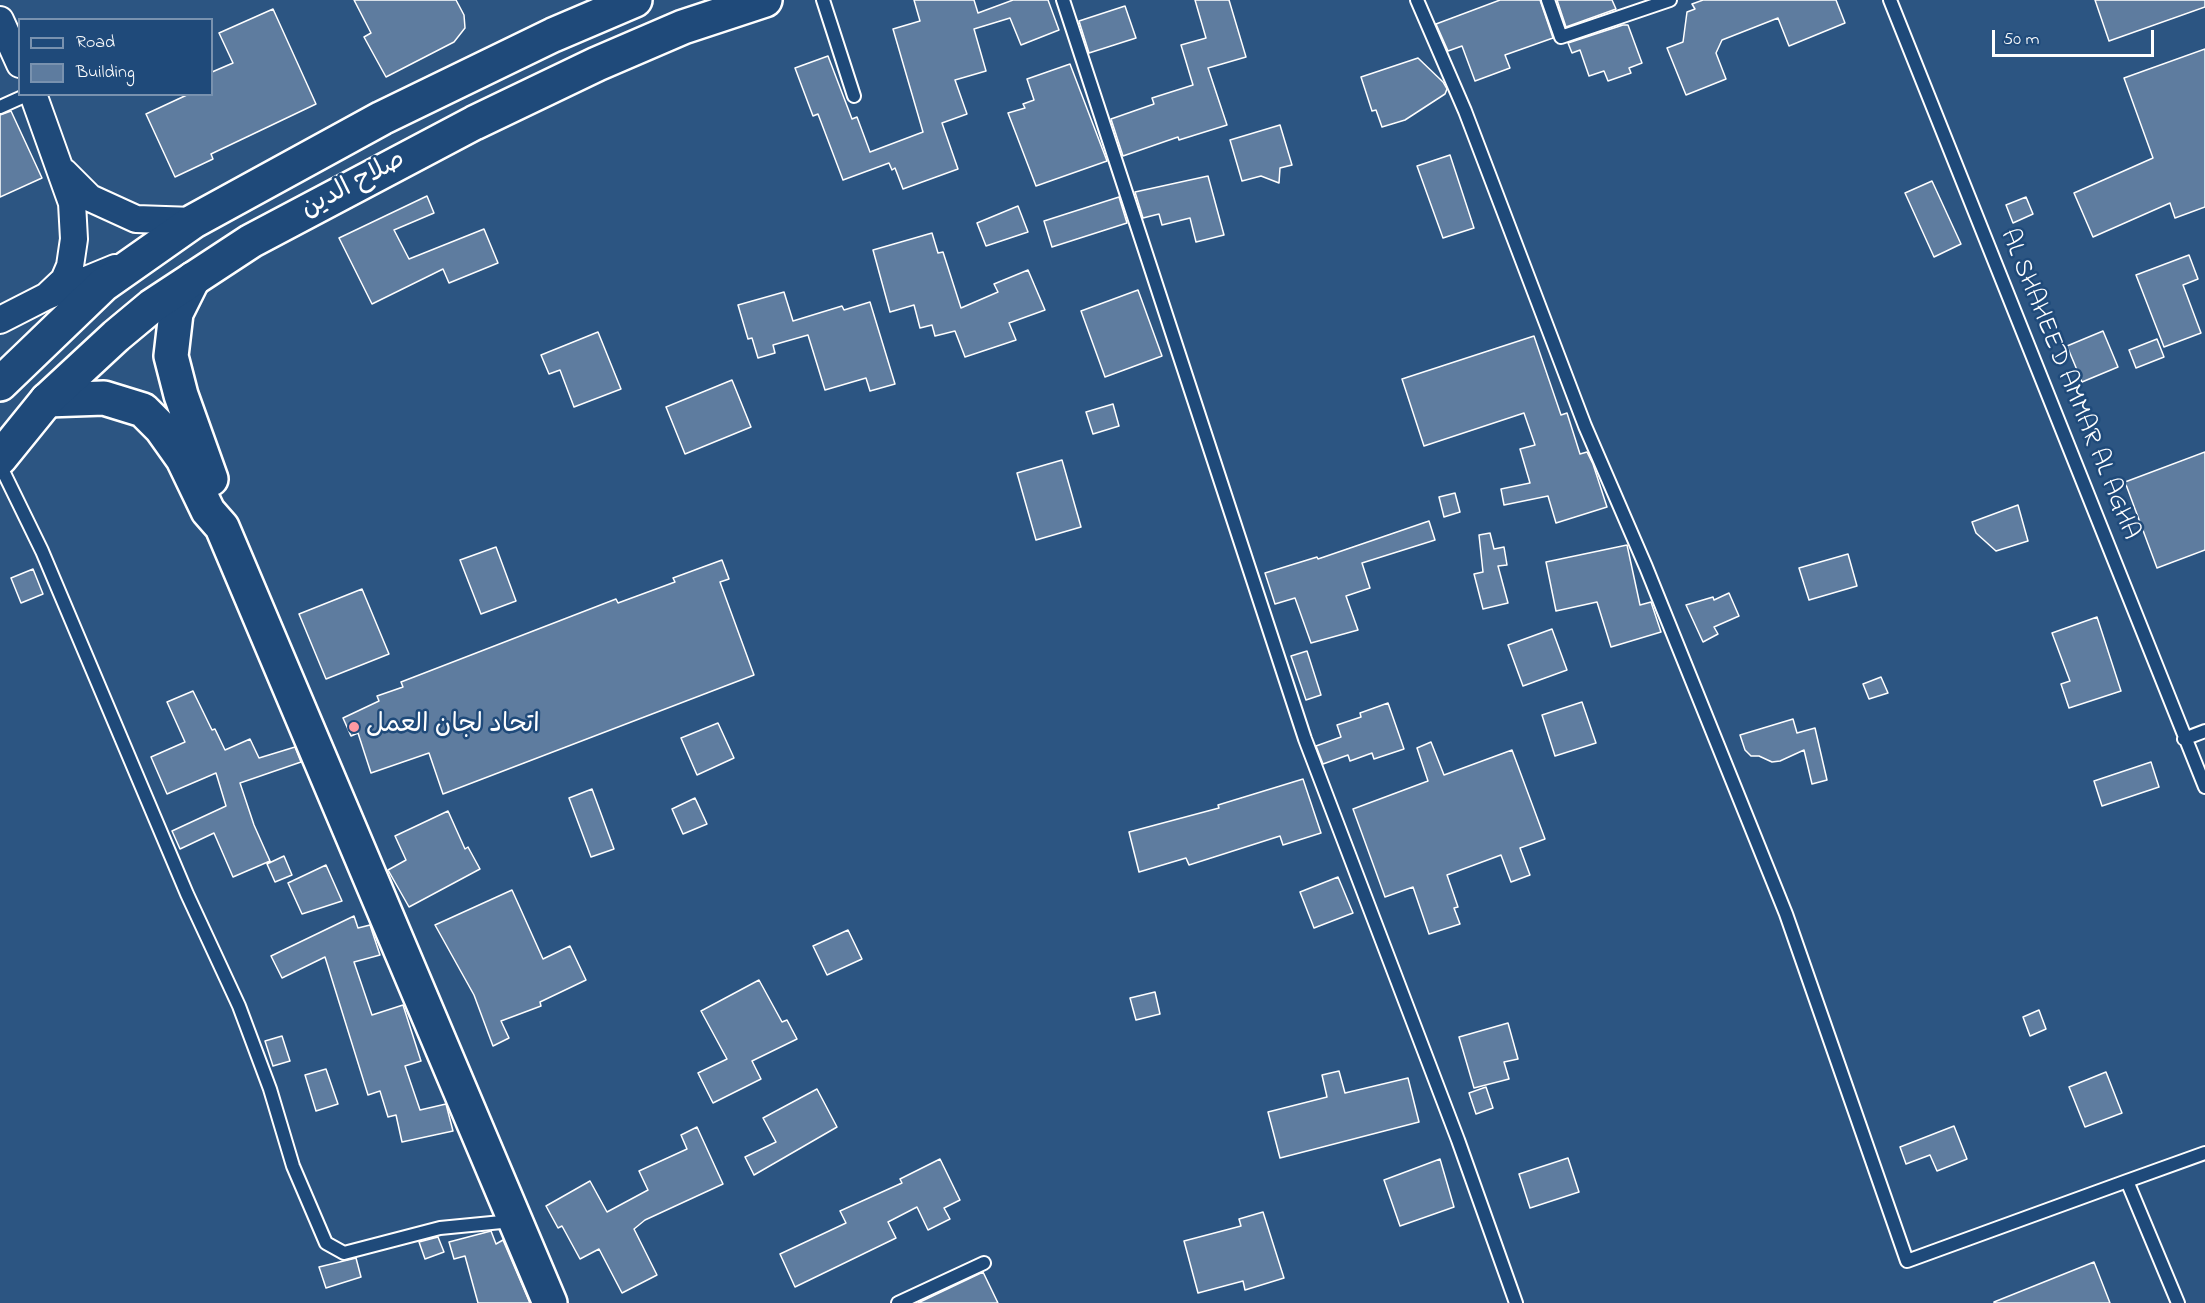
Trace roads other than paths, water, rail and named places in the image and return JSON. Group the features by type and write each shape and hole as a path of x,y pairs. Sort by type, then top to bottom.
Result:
{"main road":[{"name":"صلاح الدين","path":"0,384 72,312 135,260 194,221 382,118 553,35 635,0"},
{"name":"صلاح الدين","path":"0,458 47,400 116,336 152,306 251,241 465,127 689,14 765,0"},
{"path":"193,279 176,313 171,356 185,405 221,503 222,527"},
{"path":"47,400 104,398 143,410 161,428 183,459 208,511 222,527 550,1303"}],"street":[{"path":"0,20 18,60"},
{"path":"32,96 72,203 74,239 70,266 64,280 48,296"},
{"path":"60,167 90,198 135,219 194,221"},
{"path":"0,320 48,296 135,260"}],"lane":[{"path":"823,0 854,96"},
{"path":"1063,0 1305,739 1458,1140 1516,1303"},
{"path":"1417,0 1465,111 1585,426 1646,567 1786,914 1907,1261 2205,1154"},
{"path":"1548,0 1562,37 1670,0"},
{"name":"AL SHAHEED AMMAR AL AGHA","path":"1890,0 2205,787"},
{"path":"0,107 26,96"},
{"path":"0,465 42,551 187,894 239,1006 270,1089 292,1166 326,1242 344,1253 440,1228 515,1221"},
{"path":"2184,739 2205,731"},
{"path":"2127,1181 2178,1303"},
{"path":"898,1303 984,1263"}],"place":[{"name":"اتحاد لجان العمل","path":"354,727"}]}
